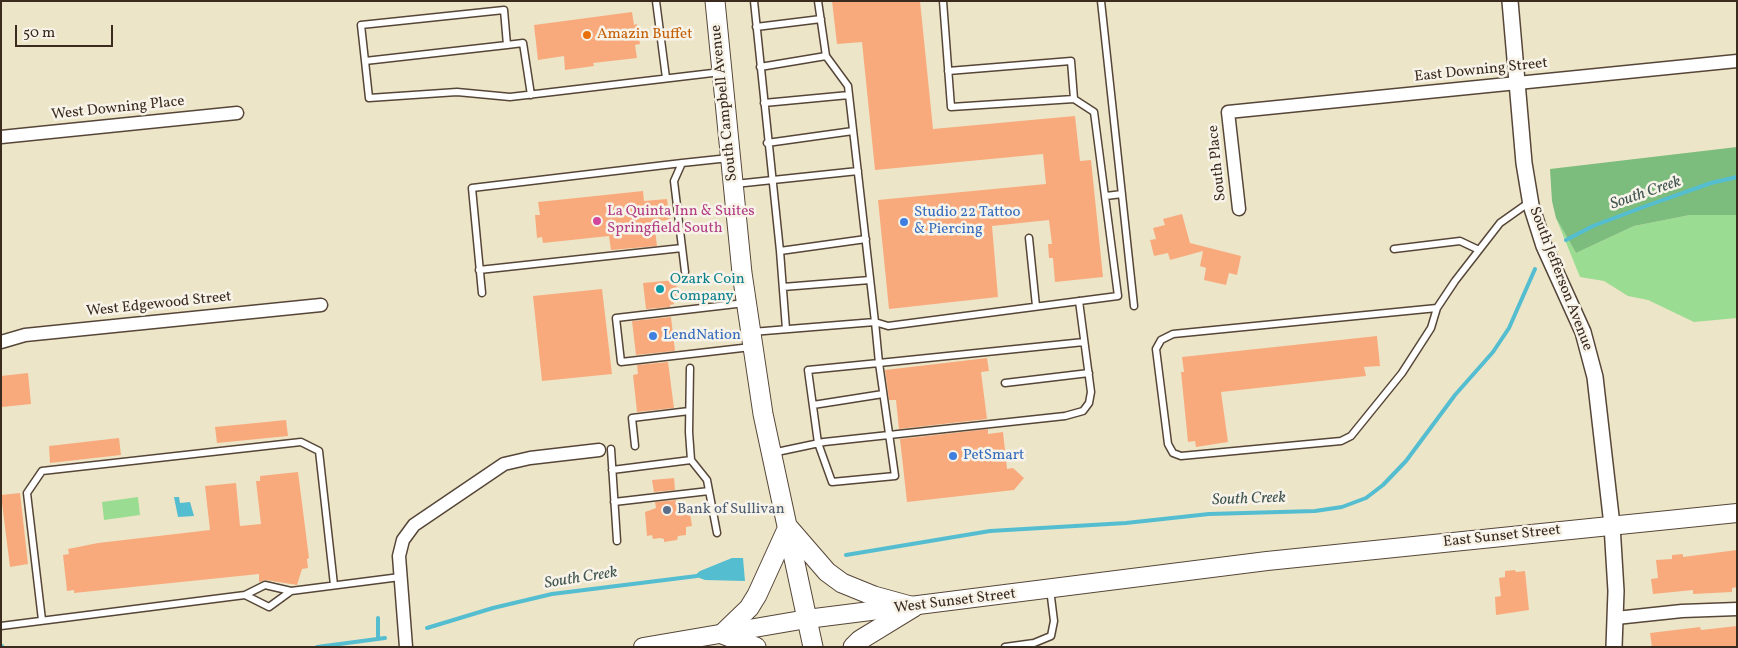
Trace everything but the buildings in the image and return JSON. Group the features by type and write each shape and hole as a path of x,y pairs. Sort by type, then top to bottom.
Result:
{"main road":[{"name":"South Campbell Avenue","path":"715,1 733,184 752,339 771,453 813,647"},
{"name":"East Sunset Street","path":"1267,561 1737,513"},
{"path":"756,647 722,634 749,608 757,595 788,527 827,572 842,583 874,596 914,607"},
{"name":"West Sunset Street","path":"644,647 807,619 1267,561"},
{"path":"853,647 860,640 914,607"}],"street":[{"name":"South Jefferson Avenue","path":"1510,1 1524,163 1531,204 1544,246 1577,317 1592,363 1612,525 1616,618 1614,647"},
{"name":"East Downing Street","path":"1228,112 1737,61"},
{"name":"South Place","path":"1228,112 1239,209"},
{"name":"West Downing Place","path":"1,137 237,113"},
{"name":"West Edgewood Street","path":"1,342 25,335 322,305"},
{"path":"406,647 400,577 400,548 407,533 414,525 496,469 530,458 605,450"},
{"path":"1616,618 1682,611 1737,609"}],"lane":[{"path":"656,1 666,78"},
{"path":"754,1 771,180 780,251 786,329"},
{"path":"818,1 826,56 848,86 879,363 895,476 832,482 818,443 808,370 879,363 1084,342"},
{"path":"747,303 616,318 621,362 752,339 786,329 875,322 888,326 1118,296 1094,112 1074,99 951,107 943,1"},
{"path":"1101,1 1134,306"},
{"path":"507,45 504,10 361,25 369,98 457,92 510,97 722,72"},
{"path":"756,27 821,19"},
{"path":"365,61 523,43 531,94"},
{"path":"760,67 826,56"},
{"path":"948,71 1071,61 1074,99"},
{"path":"764,103 849,95"},
{"path":"768,143 853,131"},
{"path":"482,294 472,188 731,157"},
{"path":"682,163 674,181 685,272"},
{"path":"733,184 858,171"},
{"path":"1106,196 1122,194"},
{"path":"1437,308 1173,334 1161,340 1156,349 1168,444 1173,453 1181,456 1341,441 1351,436 1402,373 1431,328 1437,308 1479,250 1500,223 1524,206 1531,204"},
{"path":"1029,238 1036,306"},
{"path":"780,251 866,239"},
{"path":"1394,249 1460,241 1479,250"},
{"path":"479,270 682,248"},
{"path":"783,287 870,280"},
{"path":"771,453 818,443 1065,416 1083,411 1089,403 1091,392 1079,301"},
{"path":"690,368 691,460 707,480 717,533"},
{"path":"1005,382 1089,373"},
{"path":"813,405 884,394"},
{"path":"634,446 632,418 689,411"},
{"path":"42,620 26,493 42,471 301,442 319,450 334,586"},
{"path":"605,450 612,470 617,541"},
{"path":"612,470 691,460"},
{"path":"614,502 709,491"},
{"path":"1,626 245,596 265,585 291,591 400,577"},
{"path":"1004,647 1034,643 1051,636 1054,621 1050,589"},
{"path":"245,596 269,606 291,591"}],"green space":[{"path":"1737,147 1737,215 1690,215 1634,226 1576,253 1556,218 1552,201 1550,169"},
{"path":"1690,215 1737,215 1737,318 1694,322 1648,300 1628,296 1604,281 1580,277 1556,218 1576,253 1634,226"},
{"path":"138,497 140,515 104,520 102,502"}],"water":[{"path":"174,497 179,497 180,503 190,502 194,516 178,517"},
{"path":"732,558 743,558 745,581 705,580 694,576 700,571"}],"waterway":[{"name":"South Creek","path":"1566,240 1593,226 1646,206 1711,183 1737,177"},
{"name":"South Creek","path":"846,555 990,531 1126,523 1209,514 1315,511 1342,507 1366,498 1383,485 1406,461 1455,395 1493,352 1509,328 1535,269"},
{"name":"South Creek","path":"427,628 493,608 552,594 697,576"},
{"path":"378,618 378,639"},
{"name":"South Creek","path":"317,647 385,638"}],"place":[{"name":"Amazin Buffet","path":"587,35"},
{"name":"La Quinta Inn & Suites Springfield South","path":"597,221"},
{"name":"Studio 22 Tattoo & Piercing","path":"904,222"},
{"name":"Ozark Coin Company","path":"660,289"},
{"name":"LendNation","path":"653,336"},
{"name":"PetSmart","path":"953,456"},
{"name":"Bank of Sullivan","path":"667,510"}]}
